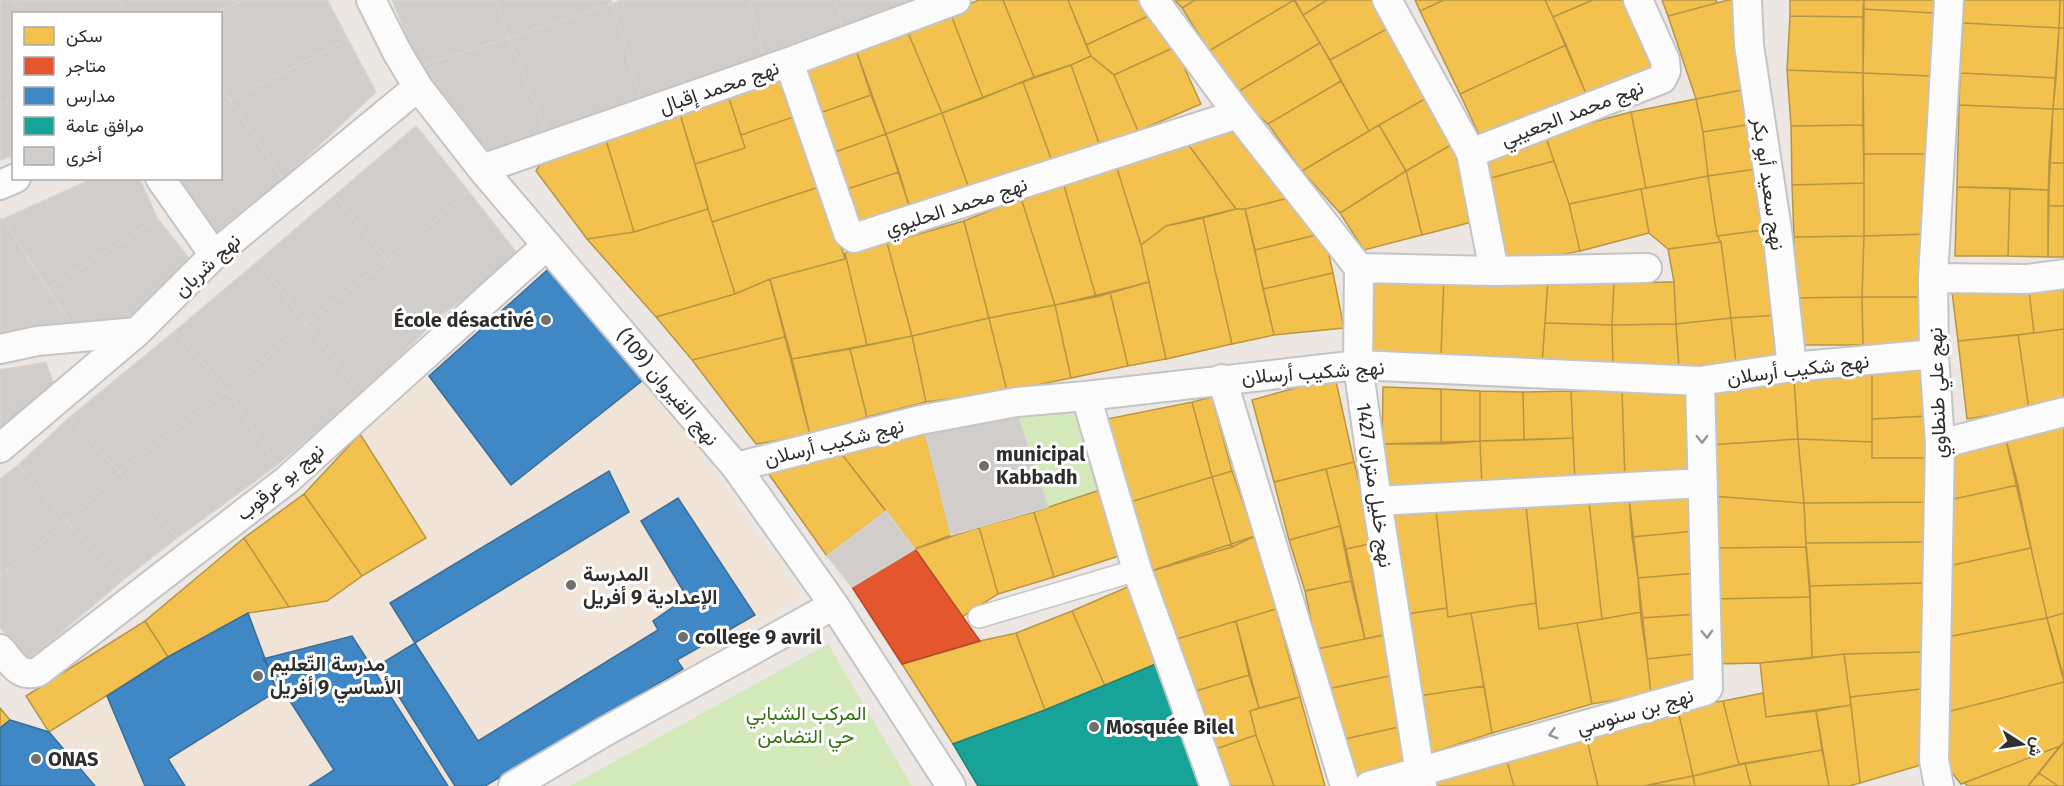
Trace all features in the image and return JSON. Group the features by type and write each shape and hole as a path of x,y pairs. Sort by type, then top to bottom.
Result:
{"street":[{"name":"نهج القيروان (109)","path":"371,0 397,52 418,87 482,169 736,467 834,605 951,786"},
{"name":"نهج محمد إقبال","path":"482,169 789,62 956,0"},
{"path":"1154,0 1238,114 1359,268 1494,271 1647,268"},
{"path":"1387,0 1471,153 1494,271"},
{"name":"نهج محمد الجعيبي","path":"1471,153 1662,79 1666,71 1665,60 1638,0"},
{"name":"نهج سعيد أبو بكر","path":"1747,0 1749,45 1777,230 1792,368"},
{"name":"نهج علي طنطاوي","path":"1932,785 1940,444 1934,354 1933,279 1949,0"},
{"name":"نهج محمد الحليوي","path":"789,62 848,233 854,238 1238,114"},
{"name":"نهج شربان","path":"0,448 137,332 214,255 418,87"},
{"path":"161,180 214,255"},
{"name":"نهج بو عرقوب","path":"0,649 21,673 28,675 38,672 287,480 547,245"},
{"name":"نهج خليل متران 1427","path":"1359,268 1358,365 1420,779"},
{"path":"1933,279 2027,279 2064,274"},
{"path":"0,349 37,341 137,332"},
{"name":"نهج شكيب أرسلان","path":"736,467 920,420 1017,402 1358,365 1700,381 1792,368 1934,354"},
{"path":"1222,379 1345,786"},
{"name":"نهج بن سنوسي","path":"1369,786 1420,779 1705,691 1708,685 1700,381"},
{"path":"1086,396 1137,570 1215,786"},
{"path":"1940,444 2064,412"},
{"path":"1377,501 1702,483"},
{"path":"980,617 1137,570"},
{"path":"513,786 606,731 834,605"}],"shaded area":[{"name":"المدرسة الإعدادية 9 أفريل","path":"429,376 511,484 647,377 801,595 499,786 95,786 49,732 168,657 248,613 362,576 425,539 360,434"}],"green space":[{"path":"1076,401 1103,489 1048,507 1015,407"},
{"name":"المركب الشبابي حي التضامن","path":"828,644 912,786 570,786"}],"building: سكن":[{"path":"979,0 1003,0 1034,77 983,98 950,12"},
{"path":"1003,0 1068,0 1091,56 1034,77"},
{"path":"1068,0 1150,0 1159,11 1086,45"},
{"path":"1175,0 1195,0 1182,8"},
{"path":"1195,0 1294,0 1209,51 1182,8"},
{"path":"1294,0 1320,43 1234,94 1209,51"},
{"path":"1295,0 1327,0 1303,15"},
{"path":"1327,0 1378,0 1392,26 1330,60 1303,15"},
{"path":"1415,0 1444,0 1420,11"},
{"path":"1444,0 1545,0 1566,45 1460,94 1420,11"},
{"path":"1545,0 1593,0 1553,17"},
{"path":"1593,0 1628,0 1656,66 1587,96 1553,17"},
{"path":"1662,0 1716,0 1717,3 1668,16"},
{"path":"1728,0 1741,0 1752,88 1696,99 1668,16"},
{"path":"1790,0 1864,0 1864,17 1790,16"},
{"path":"1864,0 1935,0 1934,13 1863,9"},
{"path":"1964,0 2060,0 2059,28 1963,23"},
{"path":"2060,0 2064,0 2064,28 2059,28"},
{"path":"1863,9 1934,13 1930,76 1863,73"},
{"path":"1159,11 1175,47 1114,75 1091,56 1086,45"},
{"path":"950,12 983,98 942,113 906,28"},
{"path":"1790,16 1864,17 1863,73 1787,70"},
{"path":"1963,23 2059,28 2056,78 1960,73"},
{"path":"1392,26 1430,96 1369,131 1330,60"},
{"path":"906,28 942,113 886,134 855,47"},
{"path":"2059,28 2064,28 2064,109 2053,109"},
{"path":"1320,43 1341,81 1268,124 1234,94"},
{"path":"1566,45 1587,96 1483,143 1460,94"},
{"path":"855,47 871,95 820,113 803,66"},
{"path":"1175,47 1201,104 1138,131 1114,75"},
{"path":"1091,56 1114,75 1138,131 1099,143 1071,65"},
{"path":"1071,65 1099,143 1052,161 1023,82"},
{"path":"1787,70 1863,73 1863,125 1791,126"},
{"path":"785,73 799,115 741,135 727,92"},
{"path":"1863,73 1930,76 1927,154 1864,154"},
{"path":"1960,73 2056,78 2053,109 1959,105"},
{"path":"1341,81 1369,131 1302,171 1268,124"},
{"path":"1023,82 1052,161 972,197 942,113"},
{"path":"1752,88 1758,123 1703,132 1696,99"},
{"path":"727,92 745,148 695,164 678,107"},
{"path":"871,95 886,134 832,153 820,113"},
{"path":"1430,96 1456,142 1406,171 1379,125"},
{"path":"1696,99 1703,132 1708,176 1646,188 1631,112"},
{"path":"1959,105 2053,109 2049,190 1957,187"},
{"path":"678,107 708,209 634,232 603,130"},
{"path":"2053,109 2064,109 2064,163 2049,163"},
{"path":"1631,112 1646,188 1569,204 1545,135"},
{"path":"942,113 972,197 912,215 886,134"},
{"path":"799,115 822,186 712,222 695,164 745,148 741,135"},
{"path":"1758,123 1763,168 1708,176 1703,132"},
{"path":"1379,125 1406,171 1340,213 1302,171"},
{"path":"1863,125 1864,183 1792,185 1791,126"},
{"path":"1244,129 1292,197 1245,209 1236,209 1187,143"},
{"path":"603,130 634,232 587,239 536,171 545,157"},
{"path":"886,134 899,172 844,190 832,153"},
{"path":"1545,135 1554,161 1491,178 1484,153"},
{"path":"1456,142 1476,221 1422,235 1406,171"},
{"path":"1187,143 1236,209 1166,226 1141,245 1116,165"},
{"path":"1864,154 1927,154 1927,234 1864,236"},
{"path":"1554,161 1569,204 1580,251 1508,266 1491,178"},
{"path":"2049,163 2064,163 2064,206 2048,206"},
{"path":"1116,165 1141,245 1149,282 1096,297 1063,182"},
{"path":"1763,168 1771,229 1717,236 1708,176"},
{"path":"1406,171 1422,235 1364,250 1340,213"},
{"path":"899,172 912,215 856,232 844,190"},
{"path":"1708,176 1717,236 1721,242 1668,249 1649,233 1641,189"},
{"path":"1063,182 1096,297 1055,305 1021,198"},
{"path":"1864,183 1864,236 1794,237 1792,185"},
{"path":"822,186 845,259 770,279 735,294 712,222"},
{"path":"1957,187 2010,188 2008,256 1955,256"},
{"path":"2010,188 2049,190 2048,257 2008,256"},
{"path":"1641,189 1649,233 1580,251 1569,204"},
{"path":"1292,197 1324,233 1255,250 1245,209"},
{"path":"1021,198 1055,305 989,318 964,221"},
{"path":"2048,206 2064,206 2064,257 2048,257"},
{"path":"708,209 735,294 656,317 587,239 634,232"},
{"path":"1236,209 1245,209 1274,335 1232,344 1203,218"},
{"path":"1203,218 1232,344 1166,359 1141,245 1166,226"},
{"path":"964,221 989,318 912,336 887,243"},
{"path":"1771,229 1780,315 1731,318 1721,242 1717,236"},
{"path":"1324,233 1333,273 1263,289 1255,250"},
{"path":"1927,234 1925,297 1862,297 1864,236"},
{"path":"1864,236 1862,297 1795,298 1794,237"},
{"path":"1721,242 1731,318 1676,324 1674,282 1668,249"},
{"path":"887,243 912,336 867,345 845,253"},
{"path":"845,253 867,345 792,359 770,279 845,259"},
{"path":"1333,273 1344,328 1274,335 1263,289"},
{"path":"1370,273 1444,276 1441,356 1367,353"},
{"path":"1444,276 1548,280 1542,364 1441,356"},
{"path":"2064,276 2064,329 2034,333 2028,282"},
{"path":"770,279 785,337 692,360 656,317 735,294"},
{"path":"1548,280 1614,283 1612,325 1545,323"},
{"path":"1149,282 1166,359 1128,366 1110,292"},
{"path":"1674,282 1676,324 1612,325 1614,283"},
{"path":"2028,282 2034,333 1958,341 1952,292"},
{"path":"1110,292 1128,366 1071,378 1055,305"},
{"path":"1862,297 1863,345 1795,345 1795,298"},
{"path":"1862,297 1925,297 1925,345 1863,345"},
{"path":"1055,305 1071,378 1007,391 989,318"},
{"path":"1780,315 1785,358 1736,363 1731,318"},
{"path":"989,318 1007,391 926,402 912,336"},
{"path":"1731,318 1736,363 1679,367 1676,324"},
{"path":"1545,323 1612,325 1613,369 1542,364"},
{"path":"1676,324 1679,367 1613,369 1612,325"},
{"path":"2064,329 2064,402 2029,409 2018,335"},
{"path":"2018,335 2029,409 1967,419 1958,341"},
{"path":"912,336 926,402 867,417 850,349"},
{"path":"785,337 810,435 756,444 692,360"},
{"path":"850,349 867,417 810,435 792,359"},
{"path":"1872,368 1926,368 1928,416 1872,419"},
{"path":"1872,368 1872,442 1798,439 1794,379"},
{"path":"1335,377 1354,462 1274,482 1252,400"},
{"path":"1794,379 1798,439 1709,445 1705,386"},
{"path":"1383,387 1441,389 1441,444 1382,444"},
{"path":"1690,388 1693,477 1625,480 1622,391"},
{"path":"1441,389 1480,391 1480,441 1441,444"},
{"path":"1480,391 1523,392 1524,440 1480,441"},
{"path":"1571,391 1622,391 1625,480 1575,484"},
{"path":"1571,391 1573,438 1524,440 1523,392"},
{"path":"1212,397 1232,471 1212,477 1192,402"},
{"path":"1192,402 1212,477 1127,503 1107,419"},
{"path":"1928,416 1928,458 1872,458 1872,419"},
{"path":"2064,421 2064,613 2047,618 2005,436"},
{"path":"923,425 951,535 915,549 837,448"},
{"path":"360,434 426,538 362,576 304,494"},
{"path":"2005,436 2018,485 1940,502 1947,449"},
{"path":"1573,438 1575,484 1482,488 1480,441"},
{"path":"1798,439 1804,503 1712,496 1709,445"},
{"path":"1798,439 1872,442 1872,458 1928,458 1926,502 1804,503"},
{"path":"1480,441 1482,488 1382,492 1382,444"},
{"path":"837,448 886,511 827,556 768,473"},
{"path":"1354,462 1374,543 1346,549 1326,469"},
{"path":"1326,469 1340,526 1289,540 1274,482"},
{"path":"1232,471 1255,536 1232,547 1212,477"},
{"path":"1212,477 1232,547 1148,572 1127,503"},
{"path":"2018,485 2031,548 1953,565 1940,502"},
{"path":"1103,489 1125,554 1054,577 1034,512"},
{"path":"1692,493 1695,531 1632,537 1629,498"},
{"path":"304,494 362,576 327,601 289,607 244,538"},
{"path":"1712,496 1804,503 1806,547 1713,548"},
{"path":"1629,498 1642,612 1602,619 1589,502"},
{"path":"1589,502 1602,619 1539,629 1526,506"},
{"path":"1926,502 1925,542 1806,543 1804,503"},
{"path":"1526,506 1536,603 1448,617 1436,510"},
{"path":"1436,510 1447,608 1400,615 1385,517"},
{"path":"1034,512 1054,577 998,594 979,527"},
{"path":"1340,526 1351,581 1305,591 1289,540"},
{"path":"979,527 998,594 962,617 915,549"},
{"path":"1695,531 1697,573 1638,578 1632,537"},
{"path":"1255,536 1276,609 1170,641 1148,572"},
{"path":"244,538 289,607 248,613 168,657 145,621"},
{"path":"1925,542 1922,583 1810,586 1806,543"},
{"path":"1374,543 1393,633 1365,639 1346,549"},
{"path":"1806,547 1810,597 1713,599 1713,548"},
{"path":"2031,548 2047,618 1947,637 1953,565"},
{"path":"1697,573 1699,614 1641,618 1638,578"},
{"path":"1351,581 1365,639 1317,649 1305,591"},
{"path":"1139,582 1163,661 1105,686 1072,611"},
{"path":"1922,583 1924,652 1844,654 1812,658 1810,586"},
{"path":"1810,597 1812,658 1715,664 1713,599"},
{"path":"1536,603 1539,629 1577,623 1592,704 1492,733 1471,613"},
{"path":"1447,608 1448,617 1471,613 1484,686 1412,697 1400,615"},
{"path":"1276,609 1300,697 1259,708 1236,621"},
{"path":"1072,611 1105,686 1045,710 1016,633"},
{"path":"1642,612 1651,694 1592,704 1577,623"},
{"path":"2064,613 2064,678 2047,618"},
{"path":"1699,614 1703,653 1647,659 1641,618"},
{"path":"2047,618 2064,682 1943,713 1947,637"},
{"path":"145,621 168,657 49,732 26,696"},
{"path":"1236,621 1249,675 1189,693 1170,641"},
{"path":"1016,633 1045,710 953,744 902,664"},
{"path":"1393,633 1399,674 1327,689 1317,649"},
{"path":"1924,652 1921,689 1850,697 1844,654"},
{"path":"1703,653 1706,687 1651,694 1647,659"},
{"path":"1844,654 1851,705 1766,717 1760,663"},
{"path":"1399,674 1408,725 1340,740 1327,689"},
{"path":"1249,675 1259,708 1250,711 1256,735 1210,751 1189,693"},
{"path":"2064,682 2064,742 2060,746 1961,784 1945,764 1943,713"},
{"path":"1484,686 1492,733 1422,756 1412,697"},
{"path":"1921,689 1921,765 1860,783 1850,697"},
{"path":"1763,693 1766,717 1816,711 1822,750 1739,765 1723,701"},
{"path":"1300,697 1325,786 1274,786 1250,711"},
{"path":"1723,701 1739,765 1693,776 1677,706"},
{"path":"1851,705 1860,783 1850,786 1829,786 1816,711"},
{"path":"1677,706 1693,776 1644,786 1598,786 1584,728"},
{"path":"0,708 10,720 0,728"},
{"path":"1408,725 1417,770 1350,784 1340,740"},
{"path":"1584,728 1598,786 1514,786 1504,751"},
{"path":"1256,735 1274,786 1222,786 1210,751"},
{"path":"2064,742 2064,786 2058,786 2039,773"},
{"path":"2060,746 2028,786 1968,786 1964,783"},
{"path":"1822,750 1829,786 1751,786 1745,763"},
{"path":"1504,751 1514,786 1431,786 1428,774"},
{"path":"1745,763 1751,786 1695,786 1693,776"},
{"path":"2039,773 2058,786 2028,786"},
{"path":"1693,776 1695,786 1648,785"}],"building: متاجر":[{"path":"915,549 980,641 902,664 852,587"}],"building: مدارس":[{"name":"École désactivé","path":"555,263 647,377 511,485 429,376"},
{"path":"609,471 629,512 415,643 390,603"},
{"name":"college 9 avril","path":"678,498 755,615 677,660 683,669 485,786 455,786 379,665 415,643 478,741 658,630 653,621 687,597 641,521"},
{"path":"248,613 277,691 168,759 185,786 145,786 107,696 168,657"},
{"path":"352,636 448,786 309,786 334,770 263,659"},
{"name":"ONAS","path":"10,720 49,732 95,786 0,786 0,728"}],"building: مرافق عامة":[{"name":"Mosquée Bilel","path":"1163,661 1213,786 978,786 953,744 1045,710"}],"building: أخرى":[{"path":"0,0 13,0 19,12 12,12 12,99 0,104"},
{"path":"13,0 121,0 125,12 19,12"},
{"path":"121,0 245,0 217,12 125,12"},
{"path":"246,0 327,0 348,39 230,100 222,86 222,12 217,12"},
{"path":"392,0 497,0 508,38 420,66"},
{"path":"497,0 611,0 612,4 508,38"},
{"path":"622,0 749,0 764,55 641,98 612,4"},
{"path":"749,0 836,0 843,32 764,55"},
{"path":"836,0 939,0 843,32"},
{"path":"612,4 641,98 548,133 508,38"},
{"path":"508,38 548,133 487,160 420,66"},
{"path":"348,39 376,92 283,179 230,100"},
{"path":"222,86 230,100 222,105"},
{"path":"12,99 12,157 0,160 0,104"},
{"path":"230,100 283,179 211,236 172,180 222,180 222,105"},
{"path":"416,126 469,192 387,261 335,195"},
{"path":"90,180 140,180 158,219 47,289 3,219"},
{"path":"469,192 520,257 440,316 387,261"},
{"path":"335,195 387,261 306,323 258,261"},
{"path":"0,219 3,219 76,331 0,337"},
{"path":"158,219 195,266 135,319 76,331 47,289"},
{"path":"258,261 306,323 227,391 175,331"},
{"path":"387,261 440,316 361,395 306,323"},
{"path":"306,323 361,395 277,465 227,391"},
{"path":"175,331 227,391 119,472 70,417"},
{"path":"46,362 55,388 0,432 0,370"},
{"path":"227,391 277,465 177,538 119,472"},
{"name":"municipal Kabbadh","path":"1015,407 1048,507 951,535 923,425"},
{"path":"70,417 119,472 67,522 18,465"},
{"path":"18,465 67,522 0,575 0,479"},
{"path":"119,472 177,538 124,579 67,522"},
{"path":"886,511 915,549 852,587 827,556"},
{"path":"67,522 124,579 30,659 0,628 0,575"}],"place":[{"name":"École désactivé","path":"546,320"},
{"name":"municipal Kabbadh","path":"984,466"},
{"name":"المدرسة الإعدادية 9 أفريل","path":"571,585"},
{"name":"college 9 avril","path":"683,637"},
{"name":"مدرسة التّعليم الأساسي 9 أفريل","path":"258,676"},
{"name":"Mosquée Bilel","path":"1094,727"},
{"name":"ONAS","path":"36,759"}]}
